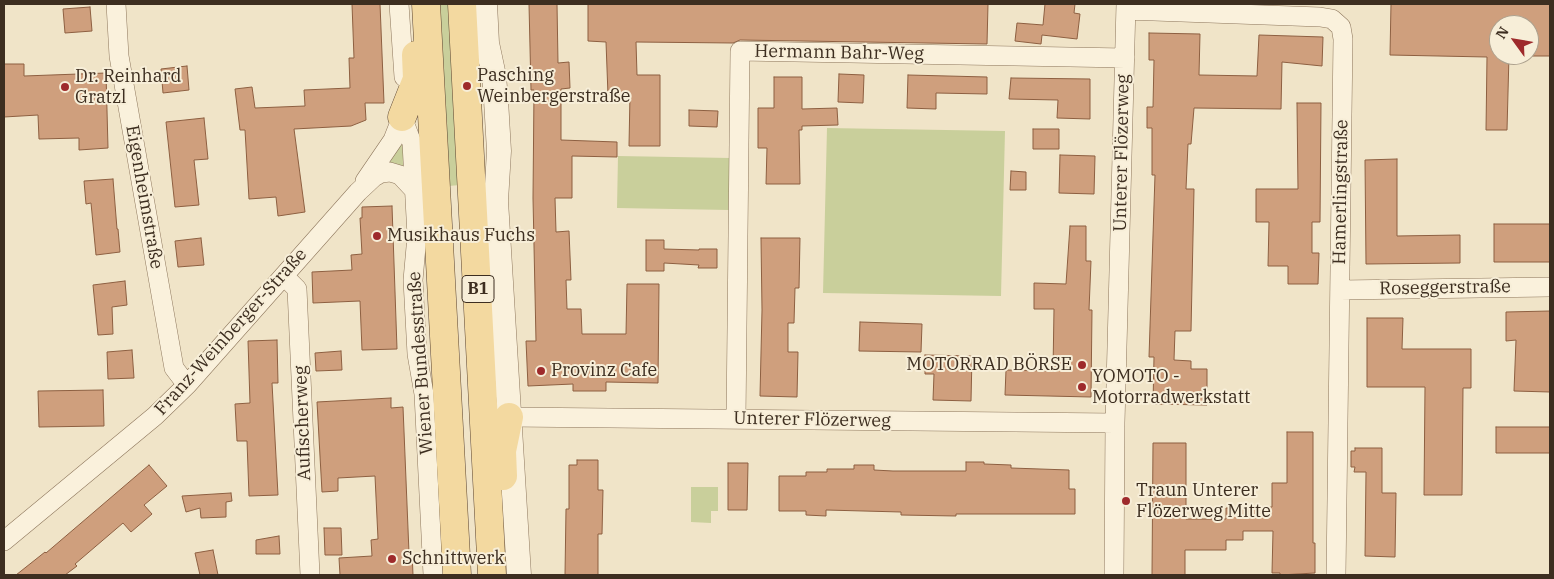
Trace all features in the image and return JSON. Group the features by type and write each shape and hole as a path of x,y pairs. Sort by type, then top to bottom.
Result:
{"main road":[{"path":"402,117 417,79 414,4"},
{"name":"Wiener Bundesstraße","path":"426,4 457,575"},
{"name":"B1","path":"462,4 492,575"},
{"path":"506,575 502,451 509,417"}],"street":[{"name":"Eigenheimstraße","path":"116,4 119,56 174,368 187,385"},
{"name":"Wiener Bundesstraße","path":"399,4 404,78 402,117 412,143 415,191 417,236 413,280 417,354 424,394 433,575"},
{"path":"485,4 496,100 499,151 496,201 519,575"},
{"name":"Unterer Flözerweg","path":"1114,575 1115,423 1126,7"},
{"name":"Hamerlingstraße","path":"1126,7 1320,17 1332,19 1340,27 1343,39 1336,575"},
{"name":"Hermann Bahr-Weg","path":"736,419 740,51 1124,58"},
{"name":"Franz-Weinberger-Straße","path":"4,541 155,416 187,385 358,192 393,140 402,117"},
{"name":"Franz-Weinberger-Straße","path":"358,192 381,173 390,172 400,174 415,191"},
{"name":"Aufischerweg","path":"284,276 297,289 310,575"},
{"name":"Roseggerstraße","path":"1340,290 1550,287"},
{"name":"Unterer Flözerweg","path":"509,417 1115,423"}],"green space":[{"path":"437,4 450,4 461,185 448,186"},
{"path":"827,128 1005,131 1001,296 823,293"},
{"path":"399,141 406,144 409,174 384,166"},
{"path":"618,156 730,158 729,210 617,208"},
{"path":"691,487 718,487 718,511 711,511 711,523 691,522"}],"building":[{"path":"352,4 380,4 384,103 365,103 366,120 351,126 294,129 305,212 278,216 276,197 249,199 245,130 240,130 235,89 252,87 255,108 305,106 304,90 350,88 349,58 354,58"},
{"path":"529,4 557,4 558,63 569,62 570,88 561,89 561,140 617,142 617,157 572,156 572,198 555,198 556,232 569,231 571,280 566,280 567,309 581,309 582,334 626,334 627,284 659,284 658,383 606,382 606,391 573,391 573,384 528,386 526,341 536,341 533,198 534,90 531,90"},
{"path":"588,4 988,4 987,44 740,40 733,43 636,42 637,75 660,75 660,146 629,146 630,95 608,95 606,42 588,41"},
{"path":"1045,4 1075,4 1074,13 1080,14 1077,39 1042,35 1041,44 1015,41 1017,23 1043,25"},
{"path":"1391,4 1550,4 1550,56 1539,56 1539,15 1489,15 1489,65 1509,65 1507,130 1486,130 1487,57 1390,55"},
{"path":"90,7 92,31 65,33 63,9"},
{"path":"1149,33 1200,34 1199,75 1257,76 1259,35 1323,37 1322,66 1282,62 1281,109 1194,108 1191,144 1188,144 1186,189 1194,189 1191,331 1175,331 1174,360 1191,361 1191,369 1207,369 1207,405 1153,404 1154,357 1149,357 1155,175 1152,175 1152,128 1147,128 1147,107 1153,107 1154,60 1149,60"},
{"path":"4,64 24,64 24,76 106,73 108,148 79,150 79,138 39,139 38,115 4,117"},
{"path":"187,66 189,90 163,93 161,69"},
{"path":"839,74 864,75 863,103 838,102"},
{"path":"908,75 987,77 987,94 936,93 936,109 907,108"},
{"path":"774,77 802,77 802,109 837,108 838,125 802,126 802,130 799,130 800,184 766,184 767,148 758,148 758,108 774,108"},
{"path":"1011,78 1090,79 1090,119 1057,118 1058,100 1009,99"},
{"path":"1297,103 1321,103 1320,222 1312,222 1312,253 1319,253 1318,284 1288,284 1288,266 1268,266 1269,222 1256,222 1256,189 1298,189"},
{"path":"689,110 718,111 717,127 689,126"},
{"path":"204,118 208,159 194,160 199,205 175,207 166,122"},
{"path":"1033,129 1059,129 1059,149 1033,149"},
{"path":"1060,155 1095,156 1094,194 1059,193"},
{"path":"1397,159 1397,236 1460,235 1460,263 1366,264 1365,160"},
{"path":"1011,171 1026,172 1026,190 1010,190"},
{"path":"113,179 120,252 96,255 91,203 86,204 84,181"},
{"path":"392,206 397,349 362,350 360,301 313,303 312,272 352,270 351,255 362,254 360,218 362,218 362,207"},
{"path":"1494,224 1550,224 1550,262 1494,262"},
{"path":"1070,226 1086,226 1086,261 1091,261 1089,310 1092,310 1091,397 1005,395 1006,370 1053,371 1054,309 1034,309 1034,283 1066,284"},
{"path":"201,238 204,265 178,267 175,241"},
{"path":"761,238 800,238 799,288 795,288 794,323 788,323 788,352 798,352 797,397 760,396"},
{"path":"646,240 664,240 664,249 717,249 717,268 698,268 699,265 664,263 664,271 646,271"},
{"path":"125,281 127,305 112,307 113,334 98,335 93,285"},
{"path":"1550,311 1550,392 1514,391 1516,340 1506,341 1506,312"},
{"path":"1367,318 1403,318 1402,349 1471,349 1471,388 1463,388 1462,495 1424,495 1425,387 1367,387"},
{"path":"860,322 922,324 921,352 859,351"},
{"path":"277,340 278,383 272,383 278,495 249,496 247,441 237,441 235,404 250,403 248,341"},
{"path":"132,350 134,378 108,379 107,352"},
{"path":"341,351 342,370 316,371 315,353"},
{"path":"925,355 972,356 971,401 933,400 934,374 925,374"},
{"path":"103,390 104,426 39,427 38,391"},
{"path":"391,398 391,408 403,407 409,553 412,552 413,575 340,575 339,558 372,556 371,540 378,539 375,476 338,478 338,491 322,492 317,402"},
{"path":"1496,427 1550,427 1550,453 1496,453"},
{"path":"1287,432 1313,432 1313,543 1315,543 1315,573 1280,575 1280,573 1272,573 1273,531 1243,531 1243,540 1226,540 1226,550 1185,550 1185,575 1152,575 1153,443 1186,443 1186,519 1226,519 1226,508 1272,507 1272,483 1287,483"},
{"path":"1355,448 1382,448 1382,493 1396,493 1395,557 1365,556 1366,472 1354,472 1355,467 1351,467 1351,451 1355,451"},
{"path":"577,460 598,460 598,490 603,490 602,534 598,534 598,575 565,575 566,509 569,509 569,465 577,465"},
{"path":"966,462 1011,465 1011,468 1069,470 1069,489 1075,489 1075,514 956,514 956,516 901,515 901,512 826,510 826,516 806,515 806,511 779,511 779,476 806,476 806,472 827,472 827,469 854,469 854,465 874,465 874,470 966,471"},
{"path":"728,463 748,463 747,510 728,510"},
{"path":"149,465 167,486 144,505 152,514 131,532 123,523 75,564 77,566 65,575 16,575 46,553"},
{"path":"231,493 232,501 226,502 226,517 201,518 200,508 186,512 182,496"},
{"path":"324,528 341,528 342,555 325,555"},
{"path":"279,536 280,554 256,554 256,540"},
{"path":"213,550 218,575 200,575 195,553"}],"place":[{"name":"Pasching Weinbergerstraße","path":"467,86"},
{"name":"Dr. Reinhard Gratzl","path":"65,87"},
{"name":"Musikhaus Fuchs","path":"377,236"},
{"name":"MOTORRAD BÖRSE","path":"1082,365"},
{"name":"Provinz Cafe","path":"541,371"},
{"name":"YOMOTO - Motorradwerkstatt","path":"1082,387"},
{"name":"Traun Unterer Flözerweg Mitte","path":"1126,501"},
{"name":"Schnittwerk","path":"392,559"}]}
